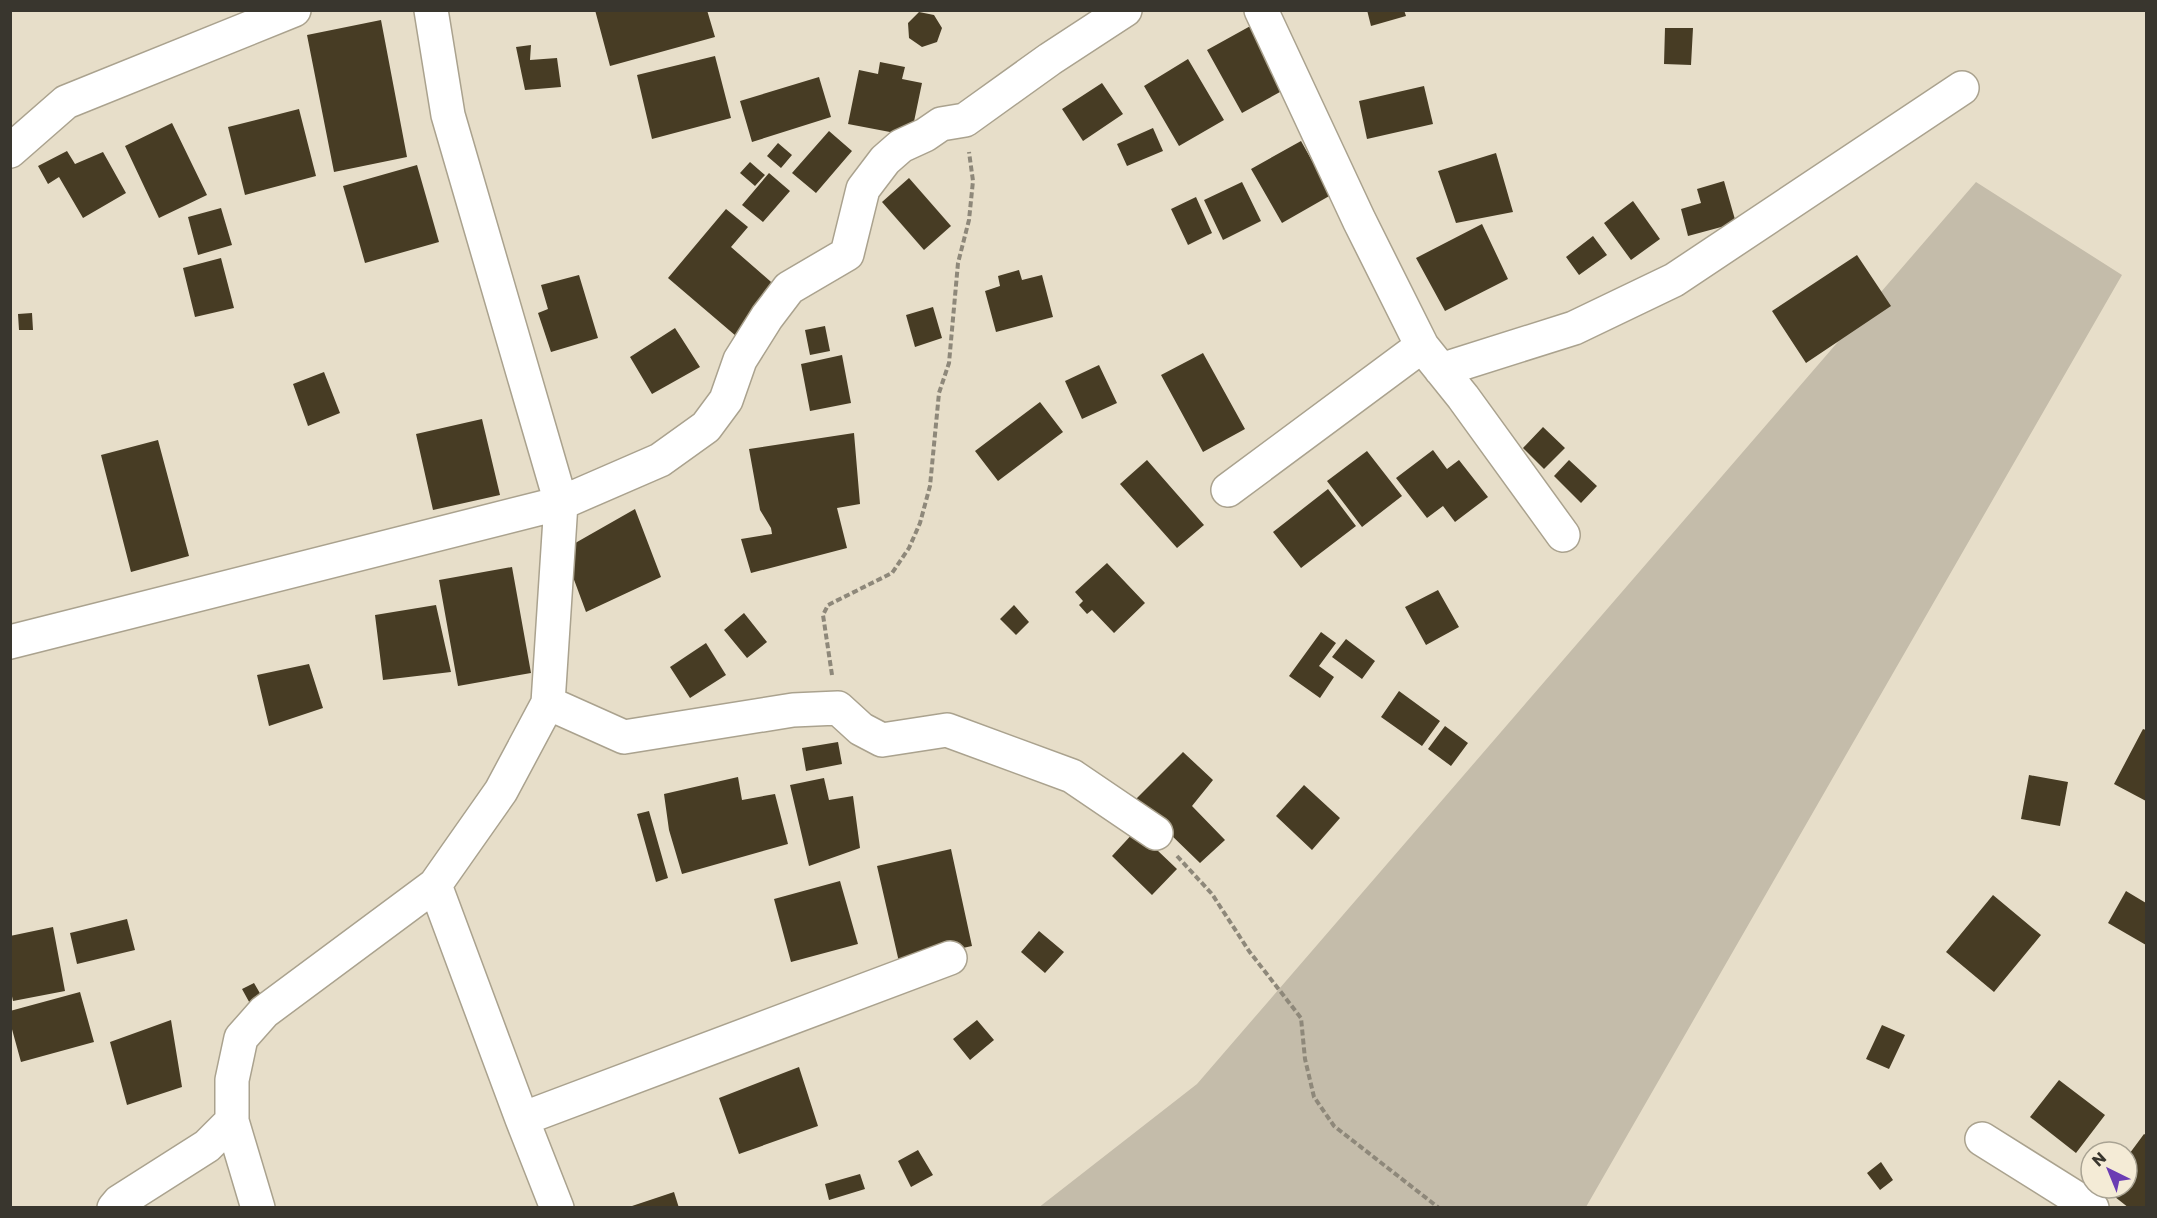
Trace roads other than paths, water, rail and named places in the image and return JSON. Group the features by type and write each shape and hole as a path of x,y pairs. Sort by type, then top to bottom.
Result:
{"street":[{"path":"10,151 66,102 294,10"},
{"path":"258,1208 232,1121 232,1080 241,1038 264,1012 435,885 501,790 548,703 561,503 448,115 431,10"},
{"path":"10,642 561,503 660,460 706,427 726,400 740,360 767,317 789,288 847,254 863,189 885,160 901,146 925,135 941,124 965,120 1050,59 1125,10"},
{"path":"1261,10 1359,220 1431,358 1563,534"},
{"path":"1228,490 1431,358 1574,328 1674,280 1962,88"},
{"path":"548,703 624,737 793,710 838,708 861,729 882,740 947,730 1072,776 1156,833"},
{"path":"435,885 522,1119 558,1208"},
{"path":"522,1119 950,958"},
{"path":"114,1208 119,1202 207,1146 232,1121"},
{"path":"1982,1139 2092,1208"}]}
